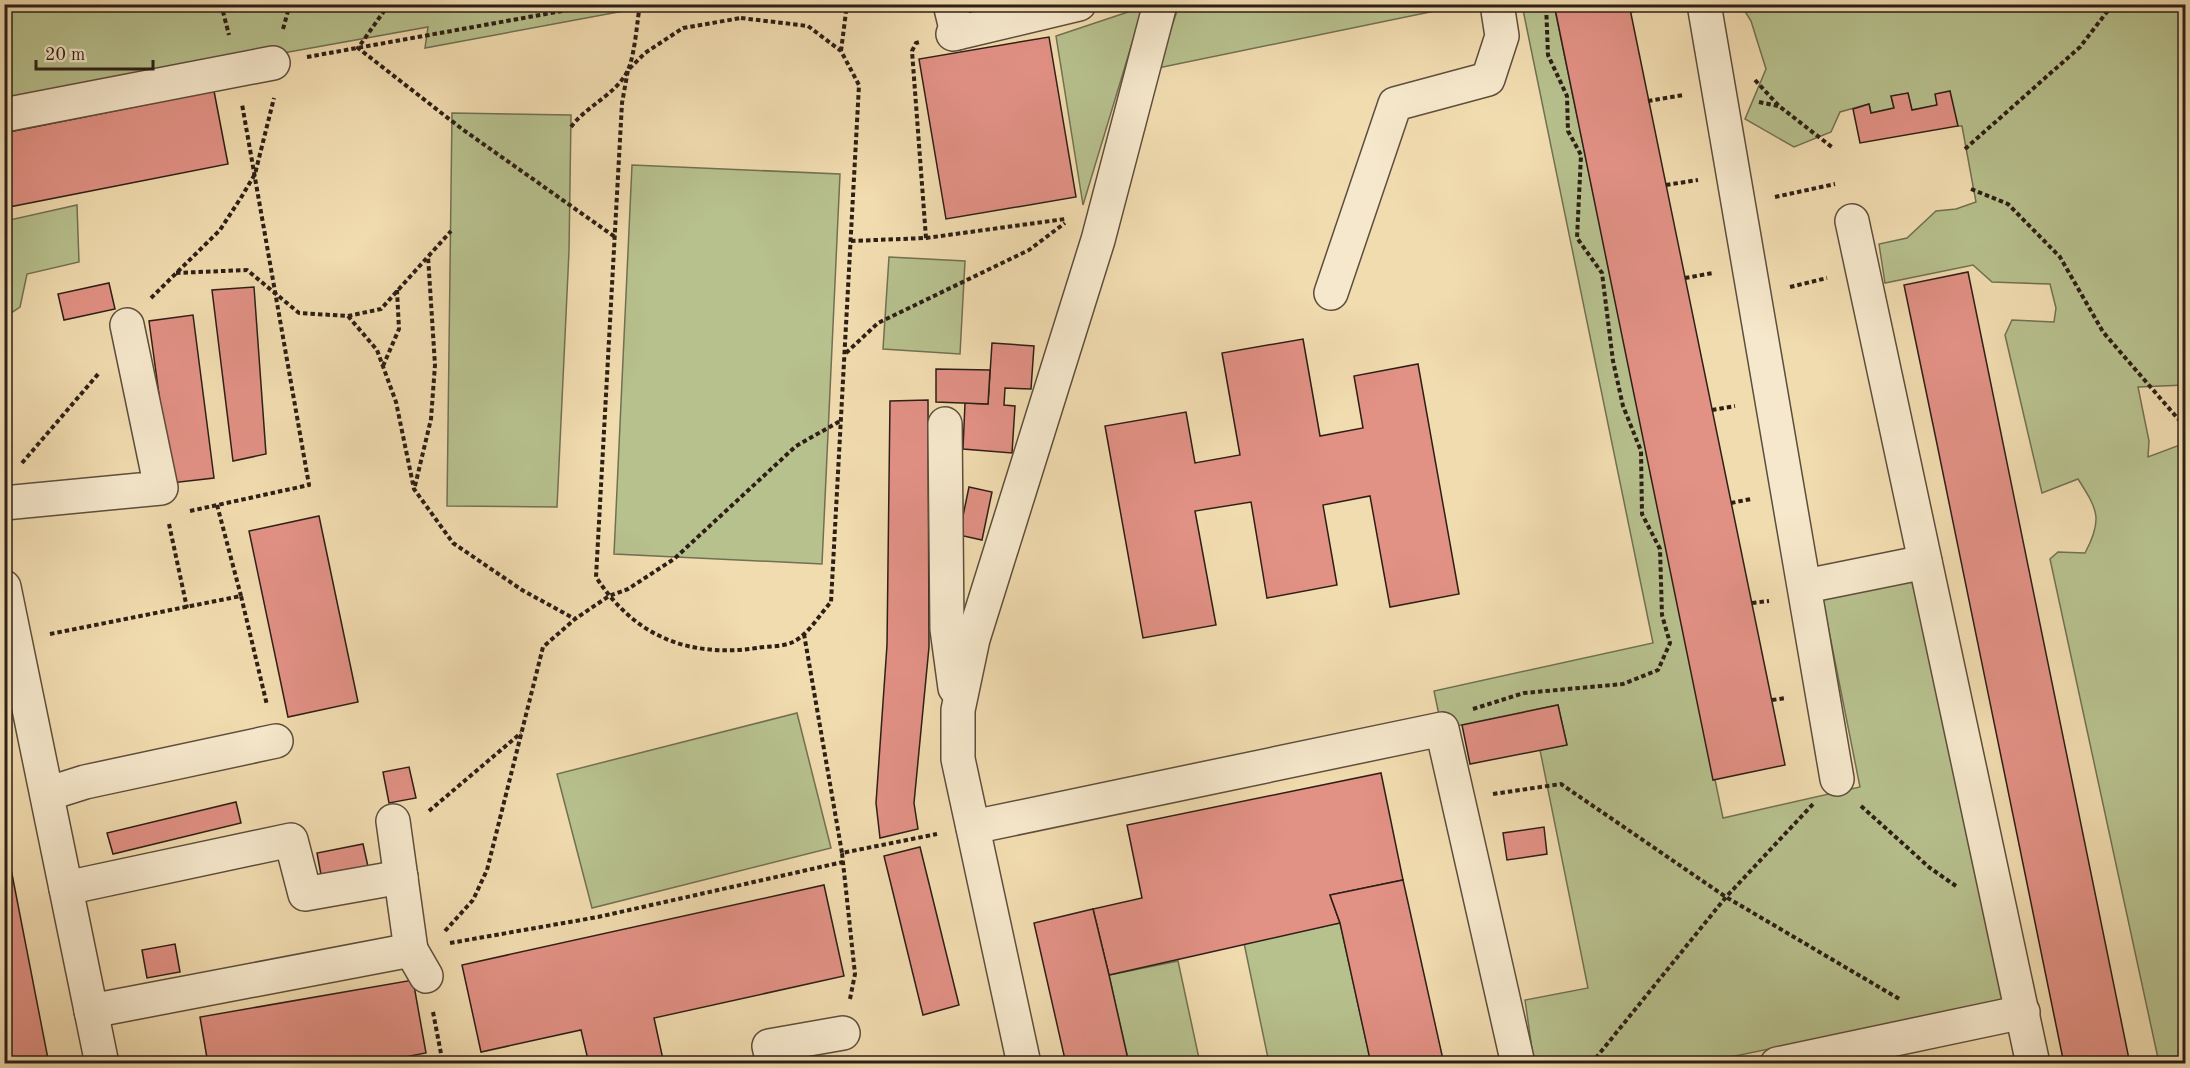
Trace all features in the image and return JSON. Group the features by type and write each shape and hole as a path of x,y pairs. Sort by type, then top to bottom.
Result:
{"lane":[{"path":"953,24 1079,4"},
{"path":"1024,1064 958,759 959,717 973,639 1098,240 1160,4"},
{"path":"1331,293 1395,104 1488,79 1502,36 1497,4"},
{"path":"1704,4 1806,586 1837,779"},
{"path":"4,115 273,63"},
{"path":"1852,221 2033,1064"},
{"path":"4,503 164,502 127,325"},
{"path":"945,424 947,629 959,717"},
{"path":"1806,586 1925,562"},
{"path":"4,587 102,1064"},
{"path":"973,827 1442,729 1518,1064"},
{"path":"46,794 85,782 276,741"},
{"path":"91,1011 423,957 401,877 394,830"},
{"path":"66,888 291,840 305,894 401,877"},
{"path":"1777,1064 2023,1012"},
{"path":"773,1064 770,1046 843,1033"}],"path":[{"path":"358,48 389,4"},
{"path":"273,63 601,4"},
{"path":"571,127 579,115 608,93 628,70 645,53 683,28 741,18 808,26 841,51 859,85 831,602 804,634 793,642 738,651 682,646 632,621 609,596 596,577 622,103 628,70 640,4"},
{"path":"841,51 847,4"},
{"path":"1442,729 1469,710 1524,693 1623,684 1658,670 1670,643 1662,615 1660,549 1642,514 1641,451 1623,406 1613,361 1602,273 1577,238 1581,155 1568,131 1567,96 1548,55 1546,4"},
{"path":"1630,10 1664,4"},
{"path":"1965,148 2080,47 2113,4"},
{"path":"926,238 912,51 915,44 953,24"},
{"path":"358,48 462,129 615,237"},
{"path":"187,608 164,502 217,505 309,485 237,70"},
{"path":"1749,73 1779,106 1833,148"},
{"path":"20,466 110,359 127,325 175,273 220,230 255,174 259,150 274,106"},
{"path":"1739,206 1835,184"},
{"path":"1971,189 2008,204 2060,257 2103,332 2186,429"},
{"path":"846,354 878,323 1029,250 1070,218 926,238 851,241"},
{"path":"175,273 248,270 299,312 348,316 381,309 451,231"},
{"path":"414,489 431,419 435,365 428,255"},
{"path":"1755,296 1863,269"},
{"path":"383,366 399,328 397,290"},
{"path":"348,316 377,350 396,402 414,489 453,543 522,590 575,619"},
{"path":"423,957 473,900 487,870 543,647 575,619 609,596 628,589 674,559 796,446 842,419"},
{"path":"217,505 276,741"},
{"path":"16,646 54,633 241,596"},
{"path":"804,634 842,853 855,974"},
{"path":"394,830 522,732"},
{"path":"1590,1064 1726,897 1837,779 1864,809 1930,868 2002,916"},
{"path":"1458,799 1561,784 1726,897 1948,1028"},
{"path":"842,853 973,827"},
{"path":"423,957 843,862"},
{"path":"423,957 443,1064"}],"green space":[{"path":"5,5 656,5 425,48 428,27 5,103"},
{"path":"1179,5 1464,5 1158,68"},
{"path":"1522,5 1554,5 1723,818 1860,787 1822,596 1912,579 2006,1000 1701,1063 1534,1063 1525,1000 1588,988 1540,750 1567,745 1558,705 1442,729 1434,691 1653,643"},
{"path":"1741,5 2185,5 2185,385 2138,387 2149,441 2148,457 2185,443 2185,1063 2159,1063 2050,559 2058,552 2085,553 2094,532 2096,515 2078,479 2042,493 2005,335 2012,320 2054,322 2056,308 2050,284 1992,282 1973,265 1885,283 1879,244 1907,238 1936,211 1956,209 1976,202 1962,126 1958,126 1937,105 1912,110 1908,93 1891,96 1894,108 1871,113 1869,104 1840,112 1831,132 1794,147 1745,119 1766,69 1751,21"},
{"path":"1143,7 1083,205 1056,36"},
{"path":"452,113 571,115 569,251 557,507 447,506"},
{"path":"632,165 840,174 822,564 614,554"},
{"path":"77,205 79,262 27,274 20,307 5,317 5,221"},
{"path":"889,257 965,261 960,354 883,349"},
{"path":"797,713 831,848 592,908 557,774"},
{"path":"1340,923 1371,1063 1269,1063 1244,943"},
{"path":"1178,961 1200,1063 1129,1063 1109,975"}],"building":[{"path":"1554,4 1629,4 1785,765 1713,780"},
{"path":"1049,37 1076,197 946,219 919,59"},
{"path":"214,91 228,164 4,208 4,133"},
{"path":"1950,91 1958,126 1860,143 1853,109 1869,104 1871,113 1894,108 1891,96 1908,93 1912,110 1937,105 1935,94"},
{"path":"1968,272 2130,1064 2064,1064 1904,285"},
{"path":"109,283 115,309 64,320 58,294"},
{"path":"254,287 266,454 233,461 212,290"},
{"path":"193,315 214,478 171,483 149,321"},
{"path":"1303,339 1320,436 1363,428 1354,376 1418,364 1459,594 1390,607 1370,496 1323,505 1337,585 1267,598 1251,502 1195,511 1216,625 1143,638 1105,426 1186,412 1195,463 1240,455 1222,353"},
{"path":"992,343 1034,346 1031,389 1005,388 1004,405 1015,406 1012,453 963,449 965,403 988,404"},
{"path":"936,369 990,370 988,404 936,402"},
{"path":"928,400 929,647 914,803 918,829 880,838 876,803 887,645 890,401"},
{"path":"969,487 992,492 982,540 959,535"},
{"path":"319,516 358,702 288,717 249,531"},
{"path":"1558,705 1567,745 1470,764 1462,725"},
{"path":"409,767 416,798 389,803 383,772"},
{"path":"1381,773 1403,880 1330,895 1340,923 1109,975 1093,909 1142,898 1127,825"},
{"path":"236,802 241,823 113,854 107,833"},
{"path":"1544,827 1547,854 1507,860 1503,833"},
{"path":"4,833 49,1064 4,1064"},
{"path":"363,844 369,871 322,880 317,853"},
{"path":"920,847 959,1005 923,1015 884,856"},
{"path":"1403,880 1444,1064 1371,1064 1340,923 1330,895"},
{"path":"824,885 844,976 654,1018 664,1064 589,1064 581,1030 481,1052 462,965"},
{"path":"1093,909 1129,1064 1066,1064 1034,923"},
{"path":"175,944 180,972 147,978 142,950"},
{"path":"413,980 426,1053 367,1064 208,1064 200,1017"}]}
